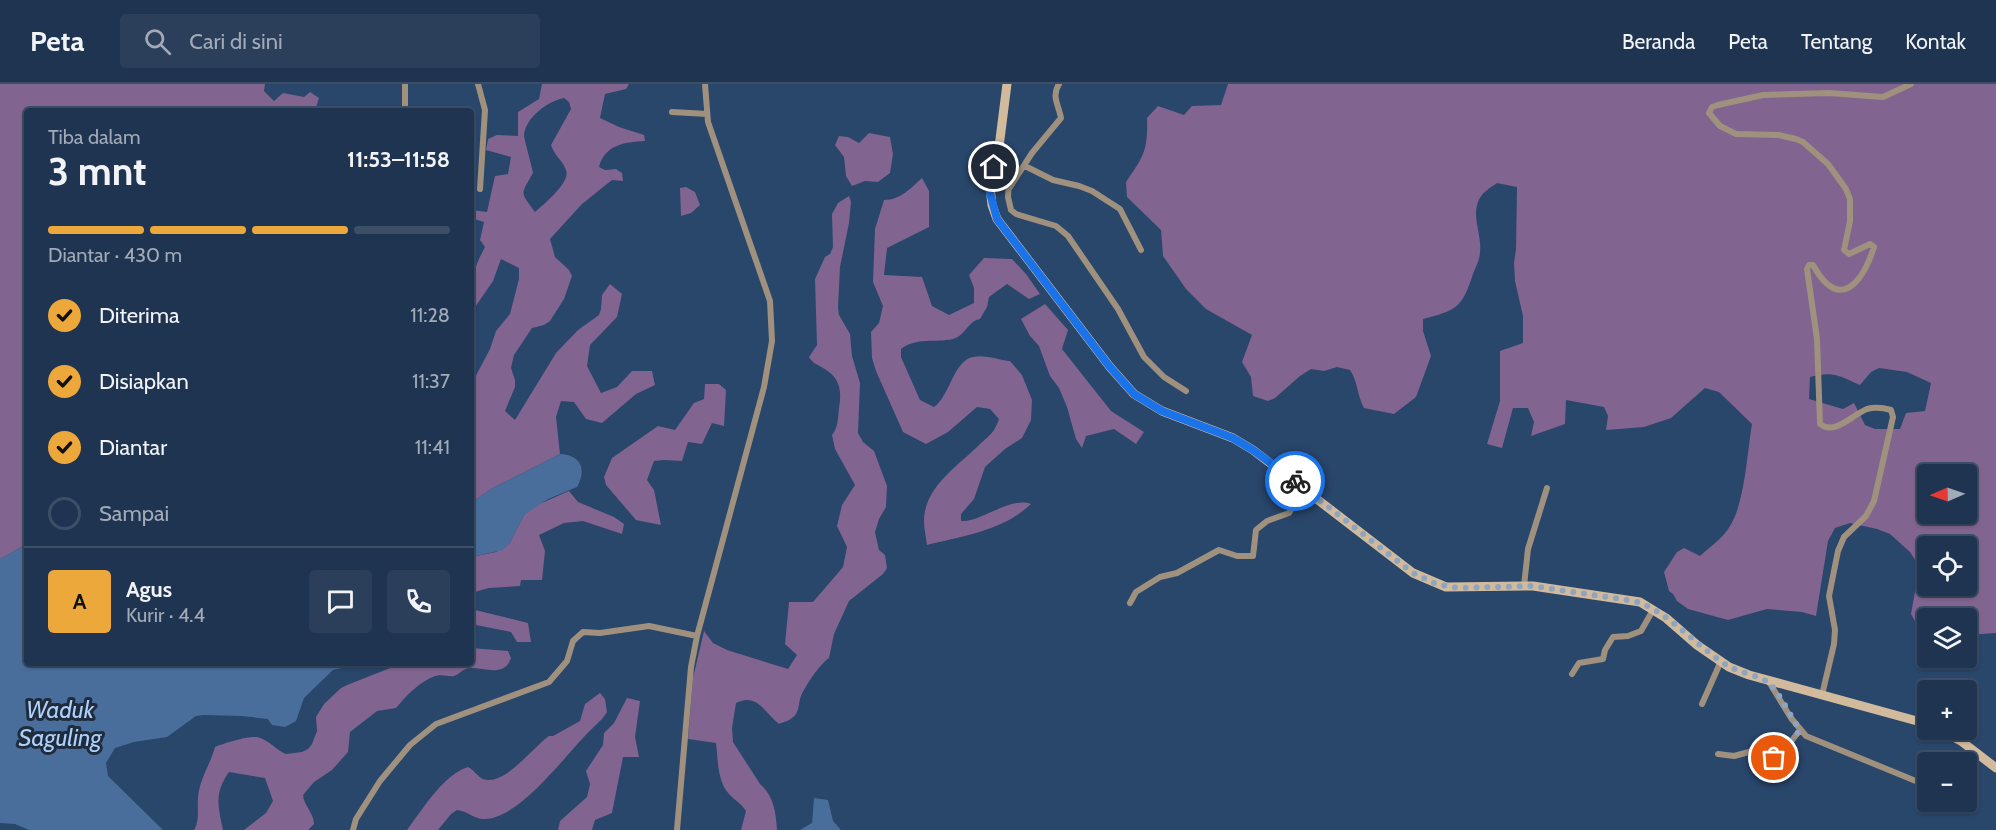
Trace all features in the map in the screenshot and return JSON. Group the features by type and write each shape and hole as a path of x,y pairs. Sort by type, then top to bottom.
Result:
{"main road":[{"path":"1007,84 999,147 990,193 997,219 1134,394 1162,411 1233,438 1253,450 1380,549 1424,579 1458,588 1524,586 1634,601 1653,610 1721,661 1749,675 1917,721"},
{"path":"1959,740 1996,768"}],"street":[{"path":"405,84 405,108"},
{"path":"478,84 485,103 480,189"},
{"path":"676,830 691,667 697,636 764,387 772,341 770,301 722,166 707,114 705,84"},
{"path":"1059,84 1056,87 1055,99 1061,118 1032,153 1010,188 1008,197 1011,210 1020,216 1056,225 1068,236 1118,309 1144,357 1164,377 1186,391"},
{"path":"1822,695 1834,644 1835,630 1829,596 1838,551 1844,537 1866,516 1874,501 1893,413 1889,409 1870,408 1835,428 1827,428 1820,424 1817,339 1807,269 1809,265 1813,265 1832,289 1840,291 1854,284 1874,247 1870,244 1851,253 1845,252 1843,249 1850,221 1848,194 1828,164 1803,142 1778,135 1736,134 1720,126 1709,113 1712,107 1755,95 1829,93 1883,97 1911,84"},
{"path":"672,112 707,114"},
{"path":"999,147 1006,166 1010,188"},
{"path":"1025,166 1053,180 1083,187 1114,204 1141,250"},
{"path":"1130,603 1136,592 1160,577 1175,574 1220,550 1237,556 1253,556 1256,530 1267,521 1289,513 1304,488"},
{"path":"1524,586 1528,549 1548,489"},
{"path":"1572,674 1579,663 1602,658 1613,637 1641,632 1653,610"},
{"path":"353,830 356,819 380,782 410,744 436,724 549,682 567,660 573,641 583,632 600,633 649,626 697,636"},
{"path":"1702,704 1721,661"},
{"path":"1769,682 1800,730 1811,739 1917,782"},
{"path":"1718,754 1734,756 1749,752 1779,757 1800,730"}],"shaded area":[{"path":"0,84 265,84 264,91 274,101 283,93 304,97 310,92 319,98 316,108 24,108 24,546 0,559"},
{"path":"542,84 629,84 626,89 605,94 600,118 644,135 645,141 616,146 606,154 599,167 605,170 616,169 622,173 623,181 612,180 582,204 550,239 555,257 572,276 564,299 550,321 532,328 514,355 511,368 515,387 505,411 515,420 556,353 578,330 599,315 602,295 610,284 622,294 617,317 590,345 587,366 601,393 617,387 632,371 652,371 655,385 636,394 602,423 586,419 574,402 561,401 556,417 560,454 491,489 474,501 474,379 490,349 496,331 510,314 519,279 519,268 501,259 493,281 474,309 474,275 485,247 480,240 484,222 474,219 474,210 487,212 495,176 508,174 511,157 486,150 488,139 497,135 518,136 518,112 539,99","holes":["564,98 569,102 571,109 551,145 565,167 565,180 556,193 535,212 524,196 524,190 533,173 524,137 526,128 533,116 545,106 558,100"]},
{"path":"1228,84 1996,84 1996,633 1977,634 1977,608 1917,608 1917,625 1911,614 1917,581 1917,596 1977,596 1977,536 1917,536 1917,563 1910,552 1890,534 1850,523 1835,528 1828,541 1816,616 1802,612 1767,609 1728,620 1688,609 1677,601 1669,591 1664,572 1677,552 1684,548 1700,556 1721,538 1735,516 1745,477 1752,424 1719,392 1705,388 1671,418 1644,427 1606,430 1608,416 1604,407 1566,400 1565,424 1531,436 1534,422 1528,408 1513,408 1502,448 1487,444 1500,401 1500,351 1523,343 1523,316 1515,281 1514,263 1517,187 1497,183 1479,199 1476,214 1480,246 1479,260 1465,294 1457,306 1444,313 1423,319 1423,331 1431,356 1416,397 1394,414 1364,408 1350,370 1337,367 1324,371 1311,369 1268,401 1253,396 1251,377 1242,362 1252,335 1206,309 1186,289 1163,256 1161,230 1127,197 1126,182 1141,159 1146,145 1147,118 1158,106 1184,115 1192,106 1221,105","holes":["1879,368 1907,372 1931,383 1925,411 1906,413 1900,429 1875,429 1865,425 1854,403 1843,409 1809,399 1810,377 1824,374 1835,375 1860,385 1871,372"]},
{"path":"869,133 890,137 893,154 890,173 878,182 865,181 852,186 846,176 844,157 835,145 839,136 848,137 859,143"},
{"path":"922,178 929,191 929,227 887,248 884,275 922,277 932,306 949,315 974,303 974,288 969,275 984,258 1012,259 1040,294 1029,299 1007,284 989,297 987,307 980,319 972,323 961,335 947,340 913,343 901,349 901,357 920,400 934,407 944,395 961,365 966,360 977,356 1010,361 1022,375 1032,400 1031,420 1022,438 1005,449 985,467 974,499 961,514 961,521 969,521 1005,506 1031,504 1008,521 982,531 927,545 924,521 926,509 936,487 991,433 999,419 990,409 977,407 948,432 926,444 903,432 876,371 872,358 871,332 879,323 883,306 873,282 875,229 884,200 900,196"},
{"path":"686,187 695,192 700,205 691,213 681,216 680,188"},
{"path":"849,196 851,202 849,223 840,267 838,308 839,315 850,334 852,356 860,383 858,433 863,442 874,451 887,486 886,507 875,532 879,550 885,555 887,568 883,574 849,601 834,634 829,658 806,686 795,716 779,724 755,702 743,700 736,703 732,728 733,742 771,799 777,830 741,830 746,811 729,794 722,783 716,743 688,739 693,678 704,631 713,643 727,650 788,669 797,655 785,644 789,602 813,602 843,567 847,547 837,526 842,505 855,485 835,449 832,435 837,423 840,390 833,376 809,357 817,345 815,279 825,257 830,254 833,247 832,214 838,203"},
{"path":"1045,304 1068,330 1062,349 1111,411 1144,432 1136,444 1114,429 1086,436 1082,448 1076,439 1059,388 1050,376 1039,346 1030,336 1021,319"},
{"path":"705,384 719,384 726,390 724,426 712,423 702,444 688,442 682,461 654,461 647,480 654,490 661,525 636,520 606,485 604,477 612,458 658,426 675,430 694,403 704,399"},
{"path":"569,491 578,502 614,517 624,524 622,534 583,521 564,523 539,535 545,551 542,580 521,580 520,586 489,588 474,592 474,556 496,552 509,544 524,515 535,506"},
{"path":"474,610 528,623 531,642 517,642 511,632 474,625"},
{"path":"474,648 508,651 511,658 504,668 499,670 468,668 454,676 435,676 414,689 396,708 377,711 350,732 348,752 332,770 314,782 303,795 314,820 314,824 308,830 244,830 266,813 273,801 265,778 229,772 221,787 218,800 223,830 194,830 198,818 199,790 215,747 257,737 286,754 302,752 312,744 317,731 316,717 324,704 347,685 395,666 474,666"},
{"path":"600,693 605,699 607,712 602,719 538,788 510,810 496,817 483,819 457,810 438,830 407,830 450,777 468,767 479,777 491,780 509,772 542,741 580,721 585,704"},
{"path":"627,698 640,701 635,737 639,757 623,757 612,813 595,820 592,830 558,830 560,821 587,797 590,784 586,771 603,745 604,733 614,723"}],"water":[{"path":"560,454 573,457 582,469 577,487 548,499 524,515 509,544 503,550 474,556 474,501 491,489"},
{"name":"Waduk Saguling","path":"24,546 24,666 351,666 333,670 304,698 296,721 285,727 272,725 268,719 203,715 196,716 167,737 134,742 115,748 106,763 108,776 163,830 29,830 15,824 0,823 0,559"},
{"path":"814,798 828,800 833,821 841,830 800,830 812,823"}],"way so far":[{"path":"1295,481 1380,549 1413,573 1436,584 1458,588 1533,586 1640,602 1647,605 1729,667 1769,682 1800,730 1779,757 1774,758"}],"route":[{"path":"994,167 990,193 997,219 1110,367 1134,394 1162,411 1233,438 1295,481"}]}
